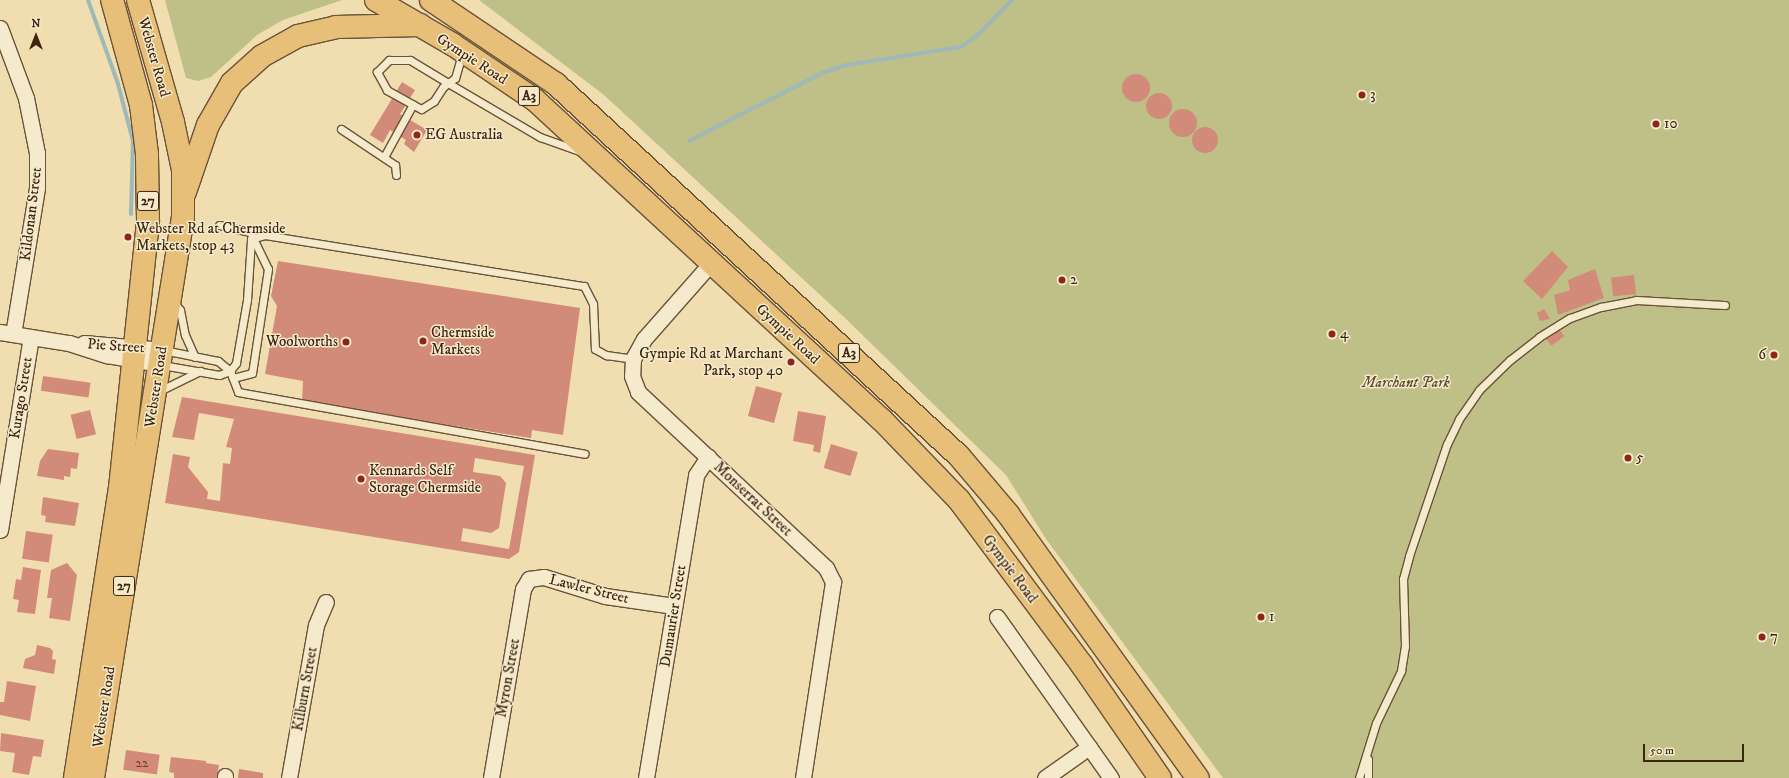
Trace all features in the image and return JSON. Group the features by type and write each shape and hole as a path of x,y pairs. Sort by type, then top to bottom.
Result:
{"main road":[{"name":"Webster Road","path":"75,778 120,488 148,220 147,154 139,98 112,0"},
{"name":"Webster Road","path":"93,778 171,298 185,192 173,122 138,0"},
{"name":"Gympie Road","path":"376,0 463,52 535,100 882,420 959,500 1082,666 1160,778"},
{"name":"Gympie Road","path":"431,0 556,84 959,456 1008,514 1195,777"},
{"path":"185,192 208,125 232,83 262,56 298,36 336,27 420,25"}],"street":[{"name":"Kildonan Street","path":"0,28 30,108 37,153 37,188 7,333"},
{"name":"Monserrat Street","path":"711,263 644,339 633,359 632,376 638,392 826,568 833,582 803,778"},
{"name":"Pie Street","path":"7,333 161,357"},
{"name":"Kurago Street","path":"0,527 31,337"},
{"name":"Dumaurier Street","path":"646,778 696,475 708,457"},
{"name":"Lawler Street","path":"529,579 544,577 605,596 674,606"},
{"name":"Myron Street","path":"491,778 523,589 529,579"},
{"name":"Kilburn Street","path":"289,778 316,625 326,602"},
{"path":"998,617 1111,778"},
{"path":"1045,778 1089,747"}],"lane":[{"path":"463,52 455,78 448,83 434,101 421,109 387,90 377,72 389,60 403,58 448,83 540,137 598,158"},
{"path":"384,157 413,104"},
{"path":"341,128 396,165 396,175"},
{"path":"220,225 250,232 251,239 247,300 236,363 231,374"},
{"path":"251,239 265,235 316,241 584,286 593,304 595,348 606,355 633,359"},
{"path":"161,357 200,371 219,374 252,373 268,269 263,255 251,239"},
{"path":"171,298 180,310 185,335 195,357"},
{"path":"1359,778 1368,754 1376,723 1400,671 1405,646 1403,579 1409,556 1447,444 1459,419 1479,390 1510,360 1539,337 1570,318 1601,307 1636,300 1725,304"},
{"path":"161,357 195,357 218,361 231,374 238,392 585,454"},
{"path":"156,393 200,371"},
{"path":"1368,754 1368,778"}],"green space":[{"path":"165,0 342,0 283,20 257,35 211,77 198,81 186,78"},
{"name":"Marchant Park","path":"479,0 1789,0 1789,778 1223,778 1046,539 1006,475 845,318 604,95"}],"building":[{"path":"1136,74 1146,78 1150,88 1146,98 1136,102 1126,98 1122,88 1126,78"},
{"path":"402,82 415,90 400,114 427,130 414,152 404,144 406,140 390,130 383,143 370,135"},
{"path":"1159,93 1168,97 1172,106 1168,115 1159,119 1150,115 1146,106 1150,97"},
{"path":"1183,109 1193,113 1197,123 1193,133 1183,137 1173,133 1169,123 1173,113"},
{"path":"1205,127 1214,131 1218,140 1214,149 1205,153 1196,149 1192,140 1196,131"},
{"path":"1552,251 1568,267 1542,299 1523,281"},
{"name":"Chermside Markets","path":"278,261 580,308 563,435 532,430 531,438 302,402 303,381 265,374 277,306 271,296"},
{"path":"1595,269 1604,298 1558,315 1554,295 1570,290 1568,280"},
{"path":"1634,275 1636,294 1613,296 1611,277"},
{"path":"1544,309 1550,319 1540,321 1537,313"},
{"path":"1559,329 1564,336 1551,346 1546,338"},
{"path":"43,376 91,383 88,398 41,391"},
{"path":"756,386 782,393 774,423 748,416"},
{"name":"Kennards Self Storage Chermside","path":"182,397 535,455 519,552 509,559 165,503 173,454 190,457 188,467 208,492 207,499 220,501 223,463 230,464 232,448 226,447 234,419 199,413 194,440 172,437","holes":["475,458 524,466 509,549 461,541 463,528 491,533 499,528 506,483 500,476 473,472"]},
{"path":"90,410 96,434 77,439 71,415"},
{"path":"798,411 826,416 820,453 813,451 814,445 793,441"},
{"path":"831,444 858,452 850,476 824,468"},
{"path":"48,449 79,453 77,469 71,468 70,477 64,476 64,480 37,476 40,461"},
{"path":"43,497 79,503 75,526 45,522 46,516 41,515"},
{"path":"26,531 53,535 49,562 22,559"},
{"path":"67,563 77,575 70,621 49,618 52,598 47,598 51,570"},
{"path":"23,567 41,570 35,614 17,612 19,600 13,599 16,579 21,580"},
{"path":"37,645 50,648 53,651 52,659 56,660 54,674 23,668 25,659 35,655"},
{"path":"7,681 36,686 30,721 0,715 0,702 4,702"},
{"path":"1,733 44,740 41,757 33,756 29,775 12,772 15,753 0,751"},
{"path":"126,750 160,755 157,775 123,770"},
{"path":"171,757 206,761 206,763 219,765 217,778 174,778 174,773 169,772"},
{"path":"239,769 263,773 263,778 238,778"}],"waterway":[{"path":"88,0 118,84 133,141 131,214"},
{"path":"689,141 822,73 846,65 961,47 978,35 1012,0"}],"place":[{"name":"3","path":"1362,95"},
{"name":"10","path":"1656,124"},
{"name":"EG Australia","path":"417,135"},
{"name":"Webster Rd at Chermside Markets, stop 43","path":"128,237"},
{"name":"2","path":"1062,280"},
{"name":"4","path":"1332,334"},
{"name":"Chermside Markets","path":"423,341"},
{"name":"Woolworths","path":"346,342"},
{"name":"6","path":"1774,355"},
{"name":"Gympie Rd at Marchant Park, stop 40","path":"791,362"},
{"name":"5","path":"1628,458"},
{"name":"Kennards Self Storage Chermside","path":"361,479"},
{"name":"1","path":"1261,617"},
{"name":"7","path":"1762,637"}]}
